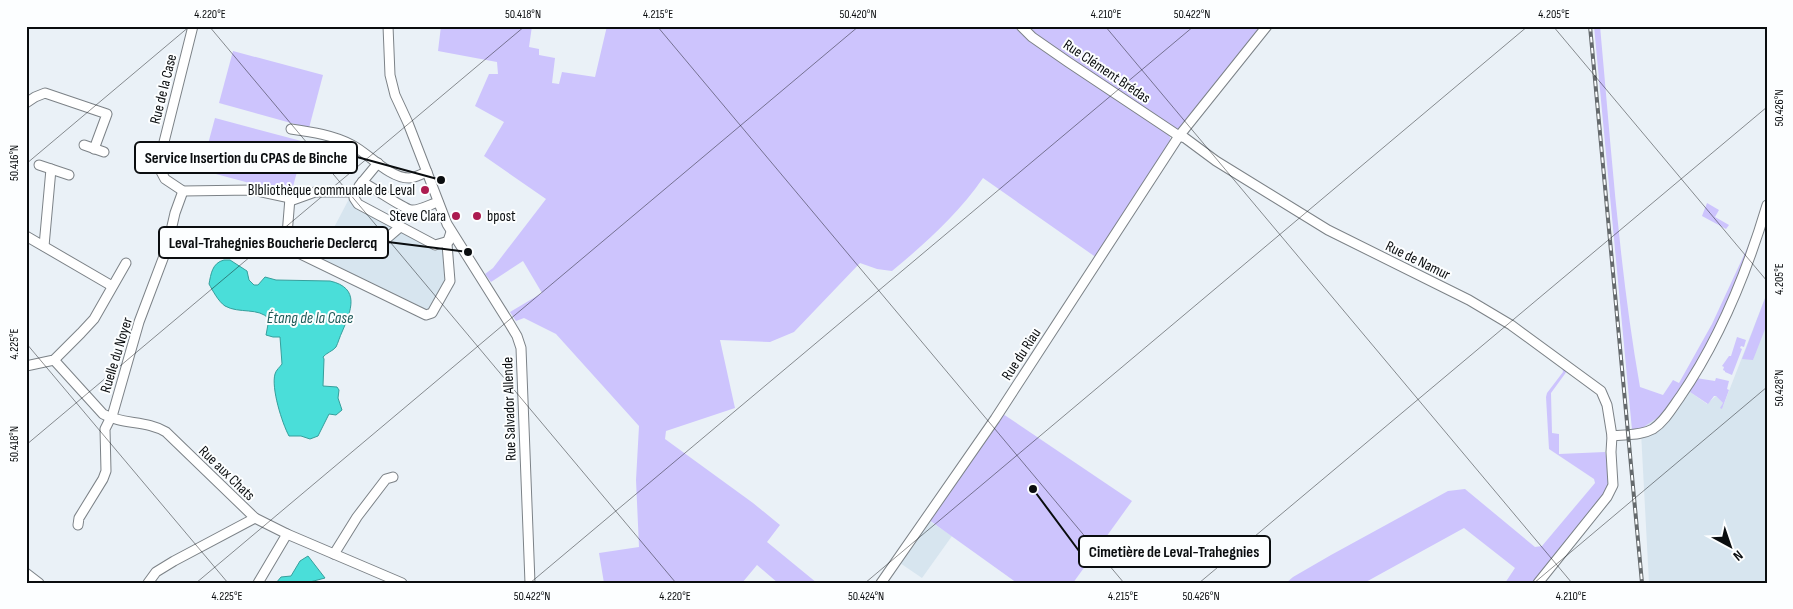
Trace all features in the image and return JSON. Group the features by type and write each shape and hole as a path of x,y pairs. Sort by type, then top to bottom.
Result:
{"street":[{"name":"Rue de la Case","path":"183,191 165,179 158,166 193,26"},
{"name":"Rue Salvador Allende","path":"388,26 390,75 450,237 508,321 521,348 530,583"},
{"name":"Rue Clément Brédas","path":"1021,26 1032,37 1060,57 1179,136"},
{"name":"Rue du Riau","path":"881,583 986,433 1179,136 1267,26"},
{"path":"26,103 46,93 106,114 94,149"},
{"path":"291,129 332,136 361,150 400,177 408,178 427,172"},
{"name":"Rue de Namur","path":"1179,136 1185,138 1244,180 1328,230 1469,300 1529,338 1601,391 1606,399 1612,436 1613,485 1610,492 1538,583"},
{"path":"84,145 104,152"},
{"path":"378,163 354,192 354,198 358,204 435,245 450,237"},
{"path":"39,164 69,175"},
{"path":"44,246 51,169"},
{"path":"362,182 405,208 413,210 438,202"},
{"path":"183,191 252,190 290,198 286,247 426,314 432,313 450,281 447,244 450,237"},
{"name":"Ruelle du Noyer","path":"78,525 79,518 106,471 105,429 139,322 167,248 175,213 183,191"},
{"path":"290,201 315,192 354,192"},
{"path":"1612,436 1644,433 1653,428 1663,421 1685,389 1709,348 1746,268 1767,205"},
{"path":"379,245 400,227"},
{"path":"26,236 112,286"},
{"path":"26,366 54,360 94,319 126,263"},
{"path":"54,360 103,414 110,418"},
{"name":"Rue aux Chats","path":"110,418 157,426 166,432 254,518 402,583"},
{"path":"334,554 357,518 386,479 393,477"},
{"path":"148,583 156,572 254,518"},
{"path":"258,583 287,534"},
{"path":"26,573 40,583"}],"shaded area":[{"path":"441,26 532,26 529,47 539,49 539,55 555,58 552,83 559,84 562,72 595,77 607,26 1019,26 1169,134 1171,141 1097,258 983,178 963,204 941,227 892,271 877,269 860,263 794,332 770,342 720,340 735,408 666,431 665,439 780,525 767,542 817,583 778,583 757,565 742,583 604,583 599,553 639,547 636,480 639,426 556,334 524,318 516,321 510,312 542,293 523,261 491,282 485,274 493,268 546,199 484,156 504,122 475,106 489,74 498,74 497,62 438,51"},
{"path":"1025,26 1264,26 1183,129 1176,131 1037,38"},
{"path":"1594,26 1600,26 1621,252 1640,387 1663,395 1673,380 1679,383 1712,324 1750,242 1753,245 1706,350 1668,411 1645,426 1641,432 1632,430"},
{"path":"233,51 323,75 309,128 219,103"},
{"path":"215,118 305,142 291,194 201,170"},
{"path":"350,197 437,244 454,237 457,242 451,246 454,286 428,317 318,258"},
{"path":"1707,203 1719,210 1715,217 1729,225 1726,229 1702,216"},
{"path":"1767,293 1767,583 1649,583 1641,432 1645,426 1668,411 1687,390 1707,404 1716,396 1723,403 1722,409"},
{"path":"1767,293 1767,324 1753,360 1742,359"},
{"path":"1737,337 1746,340 1744,347 1741,346 1740,348 1742,349 1732,375 1725,372 1722,366 1731,356"},
{"path":"1562,366 1567,371 1551,393 1552,433 1559,434 1559,454 1605,452 1610,473 1608,491 1535,583 1505,583 1515,568 1464,528 1364,583 1286,583 1331,555 1448,491 1465,489 1535,547 1542,546 1595,483 1594,479 1549,449 1546,397 1563,372"},
{"path":"1696,378 1715,381 1716,378 1729,381 1727,389 1729,390 1722,409 1720,408 1723,403 1716,396 1708,404 1687,390"},
{"path":"1003,414 1132,501 1073,583 1017,583 929,520"},
{"path":"928,520 952,536 922,578 900,563"}],"water":[{"name":"Étang de la Case","path":"224,260 230,260 247,271 249,280 254,285 258,285 265,277 276,280 330,281 340,284 350,295 351,301 348,316 337,345 323,357 323,386 337,387 342,410 336,415 329,414 318,436 310,439 301,436 289,436 280,414 274,380 277,370 282,364 280,337 266,335 269,319 265,315 230,308 218,299 209,284 211,273 215,266"},
{"path":"308,556 325,578 306,583 276,583 281,577 291,576 300,561"}],"railway":[{"path":"1590,26 1642,583"}],"place":[{"name":"Service Insertion du CPAS de Binche","path":"441,180"},
{"name":"BIbliothèque communale de Leval","path":"425,190"},
{"name":"Steve Clara","path":"456,216"},
{"name":"bpost","path":"477,216"},
{"name":"Leval-Trahegnies Boucherie Declercq","path":"468,252"},
{"name":"Cimetière de Leval-Trahegnies","path":"1033,489"}]}
